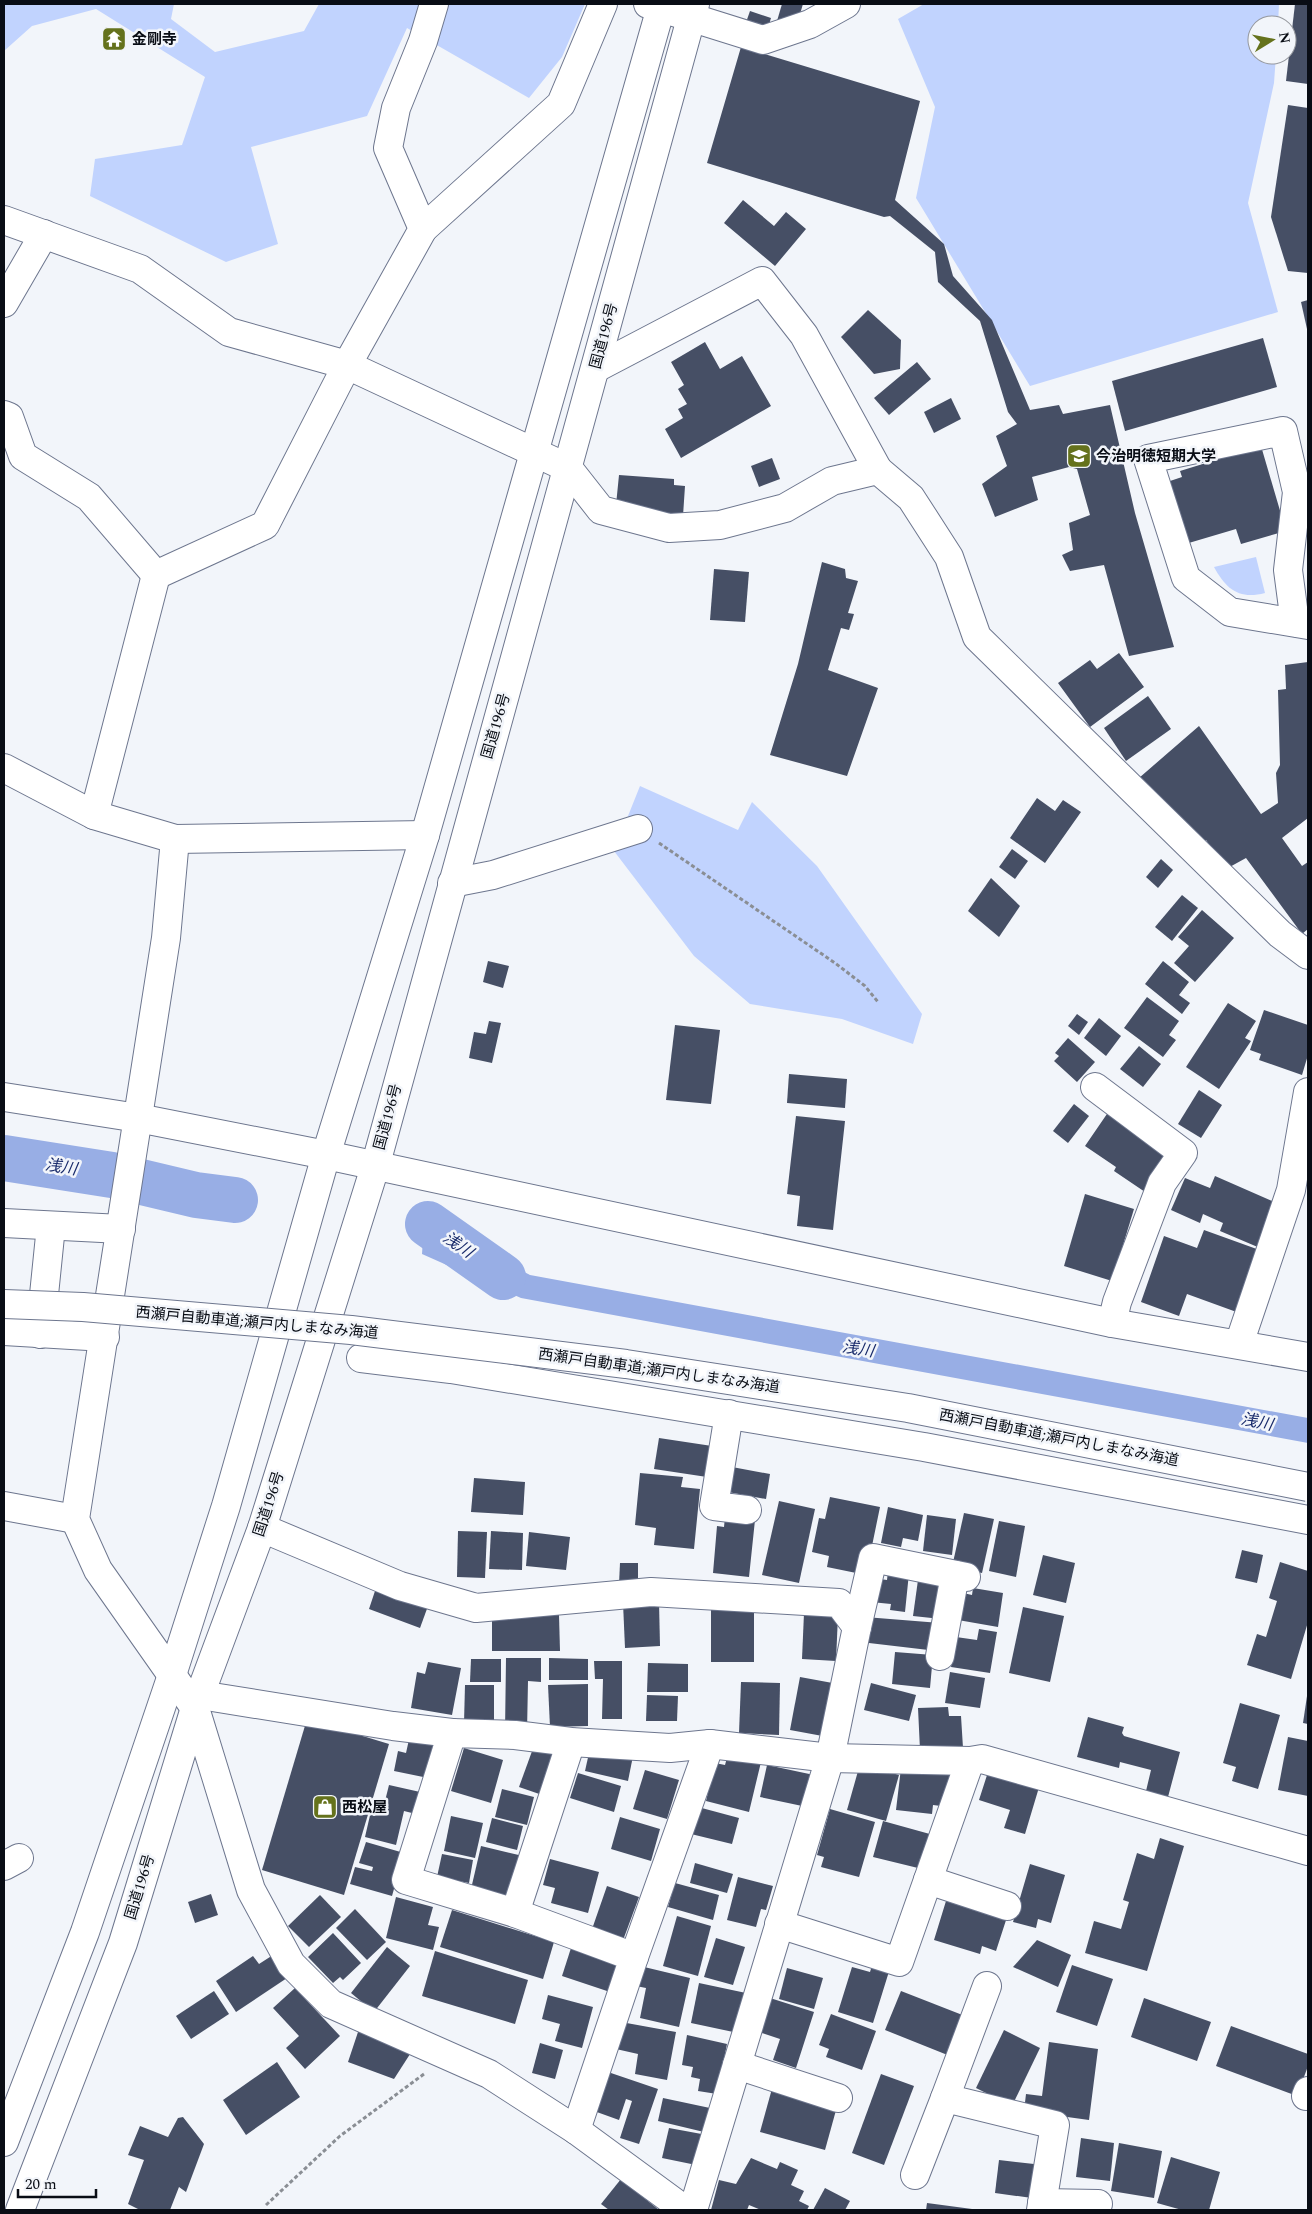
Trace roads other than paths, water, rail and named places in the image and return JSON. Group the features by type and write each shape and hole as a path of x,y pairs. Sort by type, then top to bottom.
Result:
{"main road":[{"path":"423,229 388,148 396,108 423,42 434,4"},
{"path":"156,575 265,525 347,365 423,229 561,104 603,4"},
{"path":"4,2142 85,1932 172,1675 226,1506 326,1155 425,835 534,452 657,5 693,11 763,40 810,24 846,4"},
{"name":"国道196号","path":"20,2210 123,1943 198,1701 262,1528 375,1167 693,11"},
{"path":"4,220 7,223 44,234 140,269 229,332 347,365 568,468 601,510 669,528 720,525 785,508 832,481 878,470"},
{"path":"4,304 44,234"},
{"path":"596,368 762,281 804,335 878,470 912,498 949,557 977,637 1280,934 1308,955"},
{"path":"4,415 9,417 23,456 88,497 156,575"},
{"path":"1283,431 1297,492 1288,570 1302,624 1230,612 1186,578 1148,459 1283,431"},
{"path":"94,815 156,575"},
{"path":"4,768 94,815 175,839 425,835"},
{"path":"452,883 493,876 638,828"},
{"path":"175,839 166,938 76,1519 98,1570 172,1675 198,1701 251,1890 291,1964 331,2004 489,2074 576,2130 686,2210"},
{"path":"1095,1087 1183,1153 1162,1183 1112,1323"},
{"path":"1239,1344 1291,1190 1308,1092"},
{"path":"4,1097 138,1118 326,1155 1112,1323 1308,1357"},
{"path":"4,1224 121,1229"},
{"path":"40,1334 52,1226"},
{"name":"西瀬戸自動車道;瀬戸内しまなみ海道","path":"4,1304 83,1307 351,1330 626,1364 908,1408 1308,1487"},
{"path":"4,1332 105,1337"},
{"path":"361,1358 451,1368 924,1447 1308,1520"},
{"path":"730,1414 714,1506 747,1510"},
{"path":"4,1506 76,1519"},
{"path":"262,1528 400,1586 476,1608 651,1592 839,1603 857,1627"},
{"path":"693,2210 830,1758 873,1558 960,1576 940,1656"},
{"path":"198,1701 452,1733 515,1735 571,1742 670,1748 710,1744 830,1758 970,1761 982,1759 1308,1851"},
{"path":"452,1733 406,1880 515,1913 634,1957"},
{"path":"515,1913 571,1742"},
{"path":"576,2130 634,1957 710,1744"},
{"path":"779,1924 899,1962 970,1761"},
{"path":"928,1880 1007,1906"},
{"path":"915,2175 987,1986"},
{"path":"737,2065 838,2098"},
{"path":"945,2098 1054,2125 1042,2207 1098,2204"}],"water":[{"path":"423,1239 472,1242 530,1275 1308,1418 1308,1443 521,1298 422,1254"}],"waterway":[{"name":"浅川","path":"4,1158 112,1175 196,1195 235,1200"},
{"name":"浅川","path":"428,1224 503,1277"}],"place":[{"name":"金剛寺","path":"114,39"},
{"name":"今治明徳短期大学","path":"1079,456"},
{"name":"西松屋","path":"325,1807"}]}
